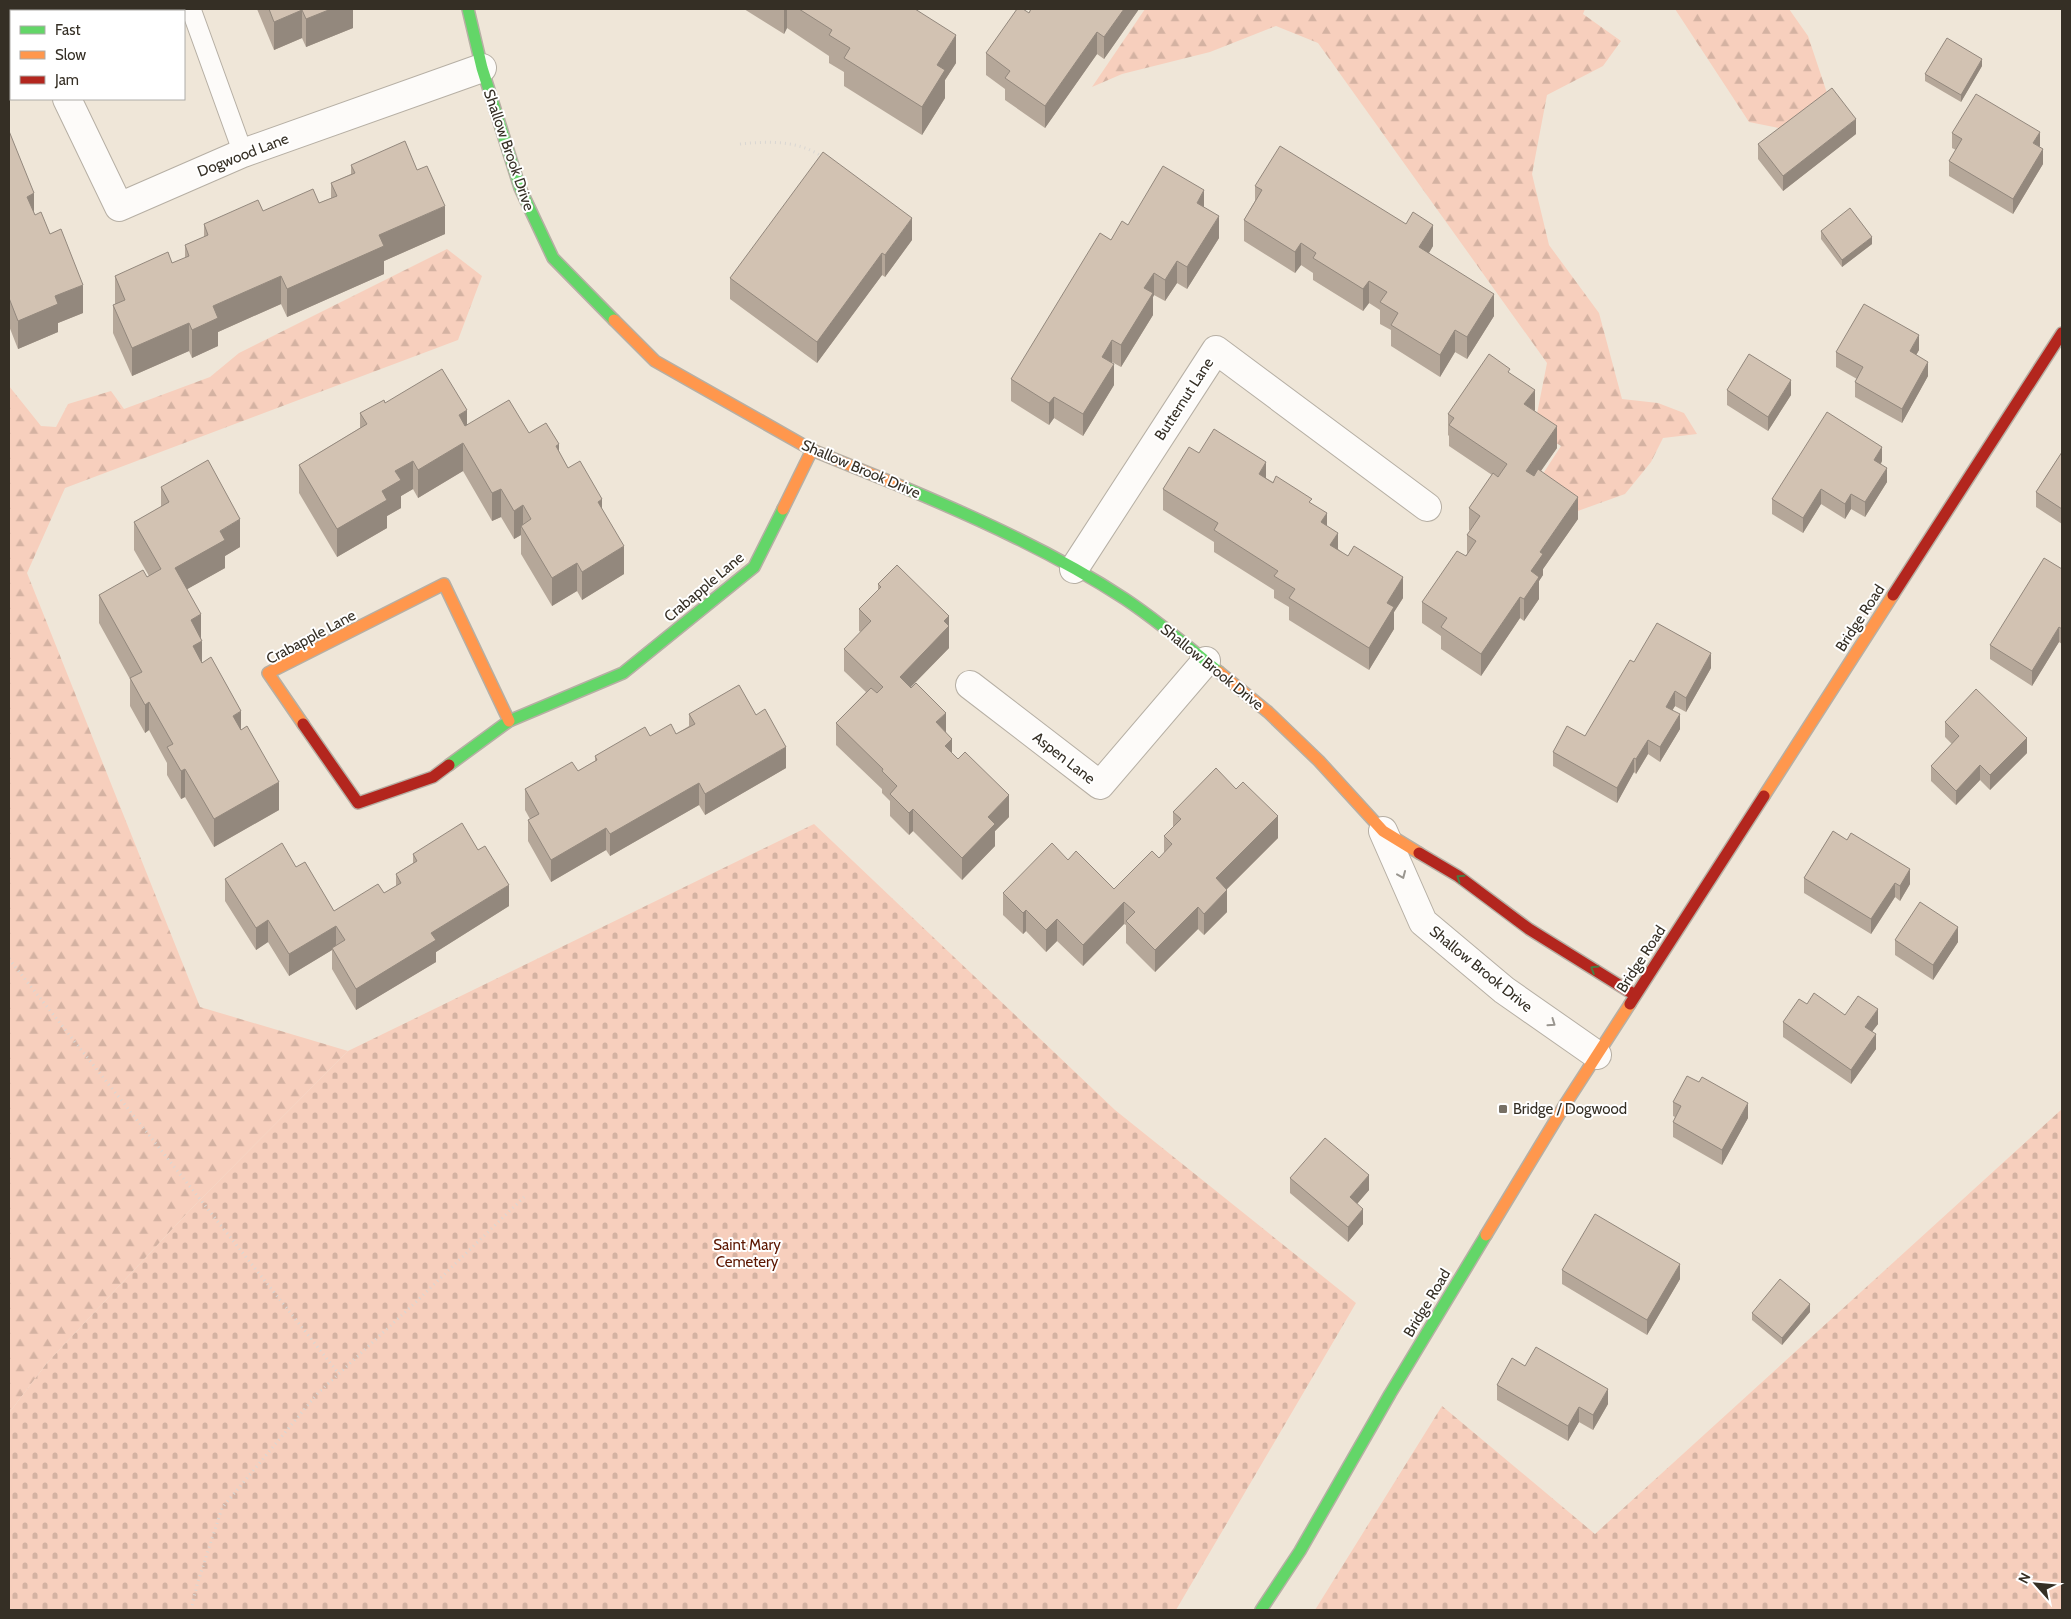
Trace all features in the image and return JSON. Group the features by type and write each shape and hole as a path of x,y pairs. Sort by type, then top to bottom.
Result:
{"street":[{"name":"Shallow Brook Drive","path":"468,9 482,68 520,188 553,258 655,361 812,450 968,514 1074,569 1126,600 1206,661 1268,712 1319,761 1383,831 1458,876 1529,929 1635,995"},
{"name":"Dogwood Lane","path":"67,100 119,206 243,153 482,68"},
{"name":"Bridge Road","path":"1261,1610 1300,1551 1390,1394 1597,1054 2062,333"},
{"name":"Butternut Lane","path":"1074,569 1216,350 1427,507"},
{"name":"Crabapple Lane","path":"509,721 444,584 268,673 358,803 433,777 509,721 623,673 754,567 812,450"},
{"name":"Aspen Lane","path":"970,685 1100,785 1206,661"},
{"name":"Shallow Brook Drive","path":"1383,831 1423,922 1504,990 1597,1054"}],"lane":[{"path":"191,9 243,153"}],"path":[{"path":"740,144 766,141 789,144 814,150 829,161"},
{"path":"9,959 339,1374"},
{"path":"191,1610 196,1585 222,1508 318,1393 417,1302 524,1197"}],"green space":[{"path":"1145,9 1585,9 1583,14 1621,41 1603,66 1547,95 1532,174 1549,245 1599,313 1622,399 1658,403 1684,413 1697,434 1663,438 1651,462 1625,494 1575,512 1535,486 1561,446 1534,429 1547,363 1318,43 1276,26 1210,52 1122,74 1092,87"},
{"path":"1675,9 1789,9 1808,36 1828,96 1784,129 1749,122"},
{"path":"447,249 482,276 458,340 65,488 27,573 200,1007 348,1051 193,1207 47,1363 9,1413 9,386 41,426 56,427 68,404 111,391 124,409 210,377 239,353"},
{"name":"Saint Mary Cemetery","path":"814,824 1115,1110 1356,1303 1176,1610 9,1610 9,1413 47,1363 193,1207 348,1051"},
{"path":"2062,1109 2062,1610 1315,1610 1442,1406 1595,1534"}],"building":[{"path":"269,9 331,9 306,19 302,10 274,22"},
{"path":"799,9 915,9 956,35 937,65 945,70 922,107 844,58 850,48 829,35 832,30"},
{"path":"1017,9 1023,9 1029,13 1031,9 1124,9 1104,37 1097,32 1045,106 1005,78 1010,71 986,53"},
{"path":"1947,38 1982,59 1961,95 1925,74"},
{"path":"1832,88 1856,119 1783,176 1758,144"},
{"path":"1976,94 2040,132 2033,143 2043,149 2013,199 1949,161 1962,139 1952,133"},
{"path":"9,131 34,193 27,197 35,215 41,212 50,234 61,229 83,285 55,296 58,304 18,321 9,298"},
{"path":"405,141 417,170 427,166 445,206 379,235 384,246 287,289 281,276 213,306 218,318 192,330 189,323 132,348 113,305 125,300 115,276 168,252 172,263 189,256 185,245 208,235 204,224 258,200 263,211 313,189 319,203 337,196 331,183 355,173 351,165"},
{"path":"1280,146 1406,224 1413,212 1433,225 1419,247 1494,294 1467,337 1455,330 1440,355 1391,325 1398,313 1380,302 1387,292 1369,281 1363,289 1313,258 1316,253 1301,243 1295,252 1244,220 1262,190 1255,186"},
{"path":"823,152 912,218 885,255 882,253 817,342 730,278"},
{"path":"1163,166 1204,190 1197,203 1219,216 1187,267 1177,261 1165,280 1154,273 1144,288 1153,293 1121,345 1112,340 1102,357 1114,364 1083,414 1054,397 1049,403 1011,379 1100,233 1111,240 1122,221 1128,225"},
{"path":"1850,208 1872,237 1842,260 1821,231"},
{"path":"1864,304 1919,335 1910,351 1928,362 1902,409 1855,382 1863,367 1836,352"},
{"path":"1489,354 1510,369 1508,372 1535,390 1524,404 1557,426 1526,471 1534,476 1538,469 1578,497 1540,552 1543,554 1531,571 1539,577 1524,599 1520,597 1481,654 1441,627 1447,618 1422,602 1457,551 1466,556 1476,541 1467,535 1480,516 1469,508 1493,473 1498,477 1507,464 1449,425 1454,418 1448,414"},
{"path":"1749,354 1791,380 1768,417 1727,390"},
{"path":"442,369 467,410 459,415 465,426 509,400 529,433 546,423 559,444 556,446 568,468 580,461 602,499 598,502 624,546 582,572 577,563 552,578 521,526 531,519 523,505 514,511 501,489 492,493 463,443 418,470 413,461 395,471 401,480 382,491 387,500 337,529 299,465 367,424 360,413 384,400 385,403"},
{"path":"1827,412 1882,447 1874,460 1887,468 1865,502 1851,494 1845,504 1821,489 1803,518 1772,499"},
{"path":"1214,429 1266,462 1259,474 1273,483 1276,476 1312,499 1309,502 1327,513 1321,522 1338,533 1330,545 1348,556 1354,546 1403,577 1387,603 1394,607 1369,648 1289,598 1295,589 1274,576 1278,571 1214,530 1218,523 1163,489 1189,447 1199,453"},
{"path":"2062,452 2062,509 2036,492"},
{"path":"208,460 240,519 220,531 225,540 175,568 201,614 191,620 202,641 193,646 202,663 211,657 241,711 233,716 241,730 247,726 279,782 214,819 185,769 181,771 167,747 173,744 149,702 145,705 130,678 142,672 99,595 143,570 147,577 161,569 134,522 169,502 161,487"},
{"path":"2044,558 2062,569 2062,629 2059,627 2032,671 1990,645"},
{"path":"897,565 949,616 944,621 949,626 900,677 911,688 916,683 946,713 936,722 952,739 945,746 958,759 965,752 1009,795 988,817 995,824 962,858 913,809 909,813 890,794 897,786 882,771 883,769 836,723 871,688 877,693 883,687 844,649 871,621 859,609 881,587 878,584"},
{"path":"1657,623 1711,653 1686,698 1675,691 1666,707 1680,714 1660,747 1648,740 1636,759 1634,758 1617,788 1553,752 1567,726 1585,736 1630,660 1634,662"},
{"path":"739,685 756,715 765,709 786,747 705,794 699,783 610,834 606,828 551,860 528,820 539,814 525,789 572,762 578,771 597,760 595,756 645,727 650,736 671,724 676,734 695,724 689,714"},
{"path":"1976,689 2027,738 1990,775 1980,765 1956,791 1931,766 1959,736 1945,722"},
{"path":"1216,768 1236,789 1243,782 1278,816 1216,878 1227,890 1204,914 1198,907 1155,950 1126,921 1135,912 1124,902 1083,945 1057,919 1046,930 1026,910 1023,913 1003,893 1052,843 1068,860 1076,851 1114,889 1152,851 1159,858 1172,844 1164,836 1181,819 1173,812"},
{"path":"462,823 478,850 485,846 509,885 431,933 436,940 356,989 332,948 345,940 336,926 289,954 268,920 256,928 225,879 282,843 296,867 305,862 334,911 378,884 384,893 401,883 396,874 417,861 413,854"},
{"path":"1833,831 1847,840 1851,833 1910,869 1900,886 1895,883 1871,919 1804,878"},
{"path":"1920,902 1958,927 1933,965 1895,940"},
{"path":"1814,993 1845,1015 1858,996 1878,1009 1865,1027 1876,1034 1851,1070 1783,1022 1799,999 1807,1004"},
{"path":"1687,1076 1699,1082 1702,1077 1748,1103 1722,1150 1673,1122 1681,1106 1673,1102"},
{"path":"1325,1138 1369,1175 1350,1197 1363,1209 1348,1227 1290,1178"},
{"path":"1595,1214 1680,1264 1647,1320 1562,1270"},
{"path":"1780,1279 1810,1304 1782,1338 1752,1313"},
{"path":"1536,1347 1608,1389 1593,1415 1579,1407 1568,1426 1497,1385 1512,1358 1525,1366"}],"traffic: fast":[{"path":"468,9 482,68 520,188 553,258 614,320"},
{"path":"903,487 1017,538 1072,567 1149,616 1219,672"},
{"path":"449,765 509,721 623,673 754,567 783,509"},
{"path":"1261,1610 1300,1551 1390,1394 1486,1235"}],"traffic: slow":[{"path":"614,320 655,361 812,450 903,487"},
{"path":"783,509 812,450"},
{"path":"303,724 268,673 444,584 509,721"},
{"path":"1764,796 1893,595"},
{"path":"1219,672 1268,712 1319,761 1383,831 1419,853"},
{"path":"1486,1235 1566,1103 1630,1004"}],"traffic: jam":[{"path":"1893,595 2062,333"},
{"path":"303,724 358,803 433,777 449,765"},
{"path":"1630,1004 1764,796"},
{"path":"1419,853 1458,876 1529,929 1635,995"}],"place":[{"name":"Bridge / Dogwood","path":"1503,1109"}]}
